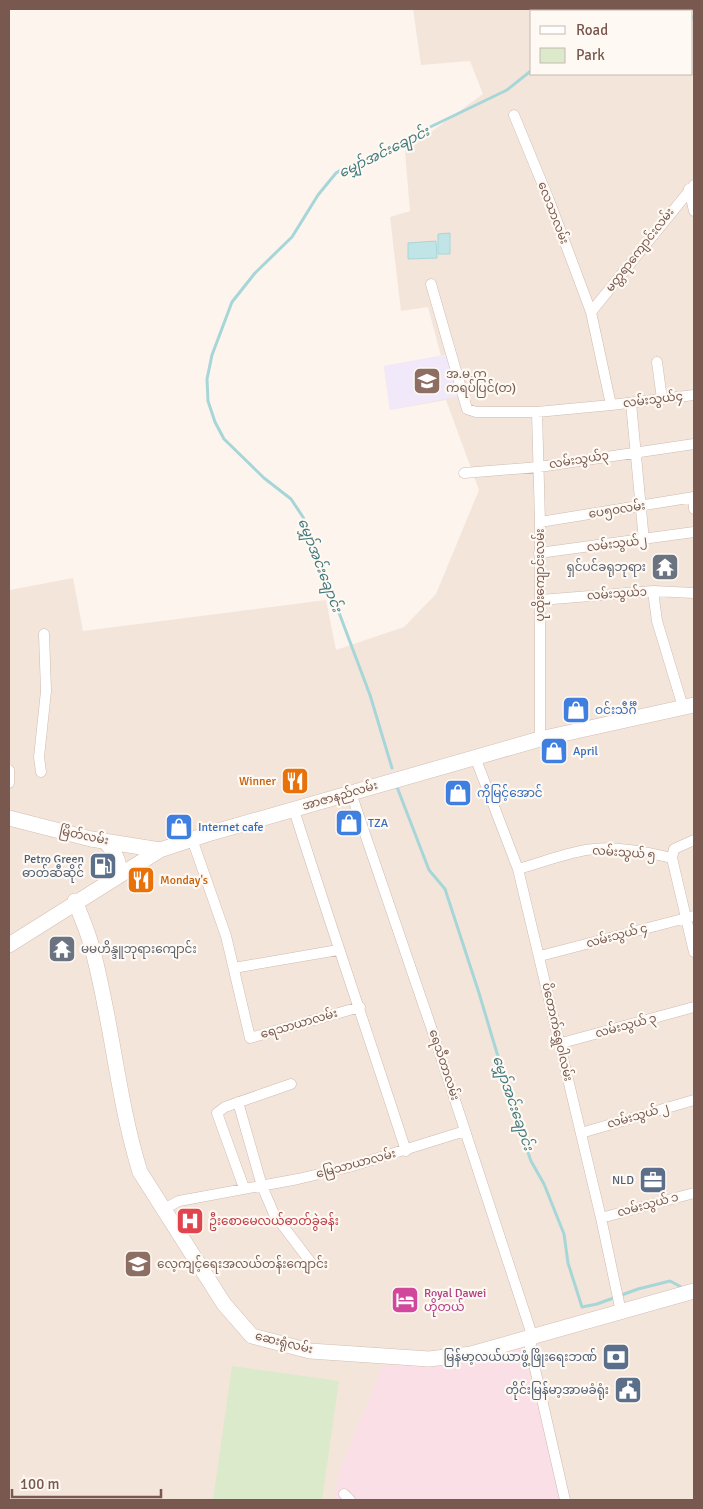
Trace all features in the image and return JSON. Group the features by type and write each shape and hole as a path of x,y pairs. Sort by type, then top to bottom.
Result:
{"main road":[{"name":"အာဇာနည်လမ်း","path":"9,945 160,850 192,839 540,739 688,706"},
{"name":"မြိတ်လမ်း","path":"9,818 105,841 160,850"},
{"path":"105,841 116,854 120,864 119,875"},
{"name":"ဆေးရုံလမ်း","path":"75,902 91,943 103,993 132,1147 140,1172 162,1210 224,1304 252,1336 310,1351 429,1359 471,1354 694,1291"}],"street":[{"name":"လေသာလမ်း","path":"514,115 549,200 591,312"},
{"name":"မတ္တရာကျောင်းလမ်း","path":"591,312 692,187"},
{"name":"မတ္တရာကျောင်းလမ်း","path":"692,187 694,211"},
{"path":"431,284 467,409 476,412 538,412 611,405 591,312"},
{"path":"657,362 662,399"},
{"name":"လမ်းသွယ်၄","path":"611,405 694,395"},
{"path":"631,403 644,540"},
{"name":"ပုထိုးကျောင်းလမ်း","path":"538,412 540,739"},
{"name":"လမ်းသွယ်၃","path":"464,473 539,466 694,444"},
{"path":"693,497 694,509"},
{"name":"ပေ၅၀လမ်း","path":"540,522 693,497"},
{"name":"လမ်းသွယ်၂","path":"540,553 694,532"},
{"path":"653,591 657,621 688,706"},
{"name":"လမ်းသွယ်၁","path":"540,600 653,591 694,593"},
{"path":"41,772 39,757 46,691 44,634"},
{"name":"ပိတောက်ရွှေဝါလမ်း","path":"475,757 518,869 540,956 558,1044 601,1218 621,1312"},
{"path":"9,770 9,783"},
{"name":"ရေသီတာလမ်း","path":"351,793 533,1338 530,1347 565,1500"},
{"path":"294,810 338,950 360,1007 406,1150"},
{"name":"ရေသာယာလမ်း","path":"192,839 226,936 250,1038 360,1007"},
{"path":"694,840 674,849 672,858 690,917 694,952"},
{"name":"လမ်းသွယ် ၅","path":"518,869 587,850 636,852 672,858"},
{"name":"လမ်းသွယ် ၄","path":"540,956 690,917"},
{"path":"234,968 338,950"},
{"name":"လမ်းသွယ် ၃","path":"558,1044 694,1007"},
{"path":"244,1188 217,1113 225,1107 291,1084"},
{"name":"လမ်းသွယ် ၂","path":"581,1132 694,1100"},
{"path":"238,1102 262,1186 274,1214 312,1264"},
{"name":"မြေသာယာလမ်း","path":"162,1210 179,1201 262,1186 349,1167 465,1131"},
{"name":"လမ်းသွယ် ၁","path":"601,1218 694,1193"}],"shaded area":[{"path":"413,9 694,9 694,1500 9,1500 9,587 10,590 73,578 83,631 326,600 336,650 404,627 436,594 479,490 446,400 390,410 384,366 441,356 428,307 401,311 390,217 410,211 405,151 483,94 470,61 421,65"},
{"path":"454,353 464,395 390,410 384,366"},
{"path":"522,1347 564,1500 335,1500 337,1477 382,1366 414,1364"}],"green space":[{"path":"232,1366 339,1381 322,1500 213,1500"}],"water":[{"path":"450,233 450,254 438,254 438,234"},
{"path":"436,241 437,258 408,259 408,243"}],"waterway":[{"name":"မျှော်အင်းချောင်း","path":"392,768 370,695 303,517 291,499 264,478 224,439 215,422 208,401 207,379 212,355 232,302 255,273 292,237 318,195 336,173 344,168 367,162 424,130 507,90 530,72"},
{"name":"မျှော်အင်းချောင်း","path":"397,787 429,870 445,889 479,993 519,1127 531,1161 544,1184 564,1234 568,1263 582,1307 670,1281 685,1289"}],"place":[{"name":"အ.မ.က ကရပ်ပြင်(တ)","path":"427,381"},
{"name":"ရှင်ပင်ခရုဘုရား","path":"665,567"},
{"name":"ဝင်းသီင်္ဂီ","path":"576,710"},
{"name":"April","path":"554,751"},
{"name":"Winner","path":"295,781"},
{"name":"ကိုမြင့်အောင်","path":"458,793"},
{"name":"TZA","path":"349,823"},
{"name":"Internet cafe","path":"179,827"},
{"name":"Petro Green ဓာတ်ဆီဆိုင်","path":"103,866"},
{"name":"Monday's","path":"141,880"},
{"name":"မမဟိန္ဒူဘုရားကျောင်း","path":"62,949"},
{"name":"NLD","path":"653,1180"},
{"name":"ဦးစောမေလယ်ဓာတ်ခွဲခန်း","path":"190,1221"},
{"name":"လေ့ကျင့်ရေးအလယ်တန်းကျောင်း","path":"138,1264"},
{"name":"Royal Dawei ဟိုတယ်","path":"405,1300"},
{"name":"မြန်မာ့လယ်ယာဖွံ့ဖြိုးရေးဘဏ်","path":"616,1357"},
{"name":"တိုင်းမြန်မာ့အာမခံရုံး","path":"628,1390"}]}
